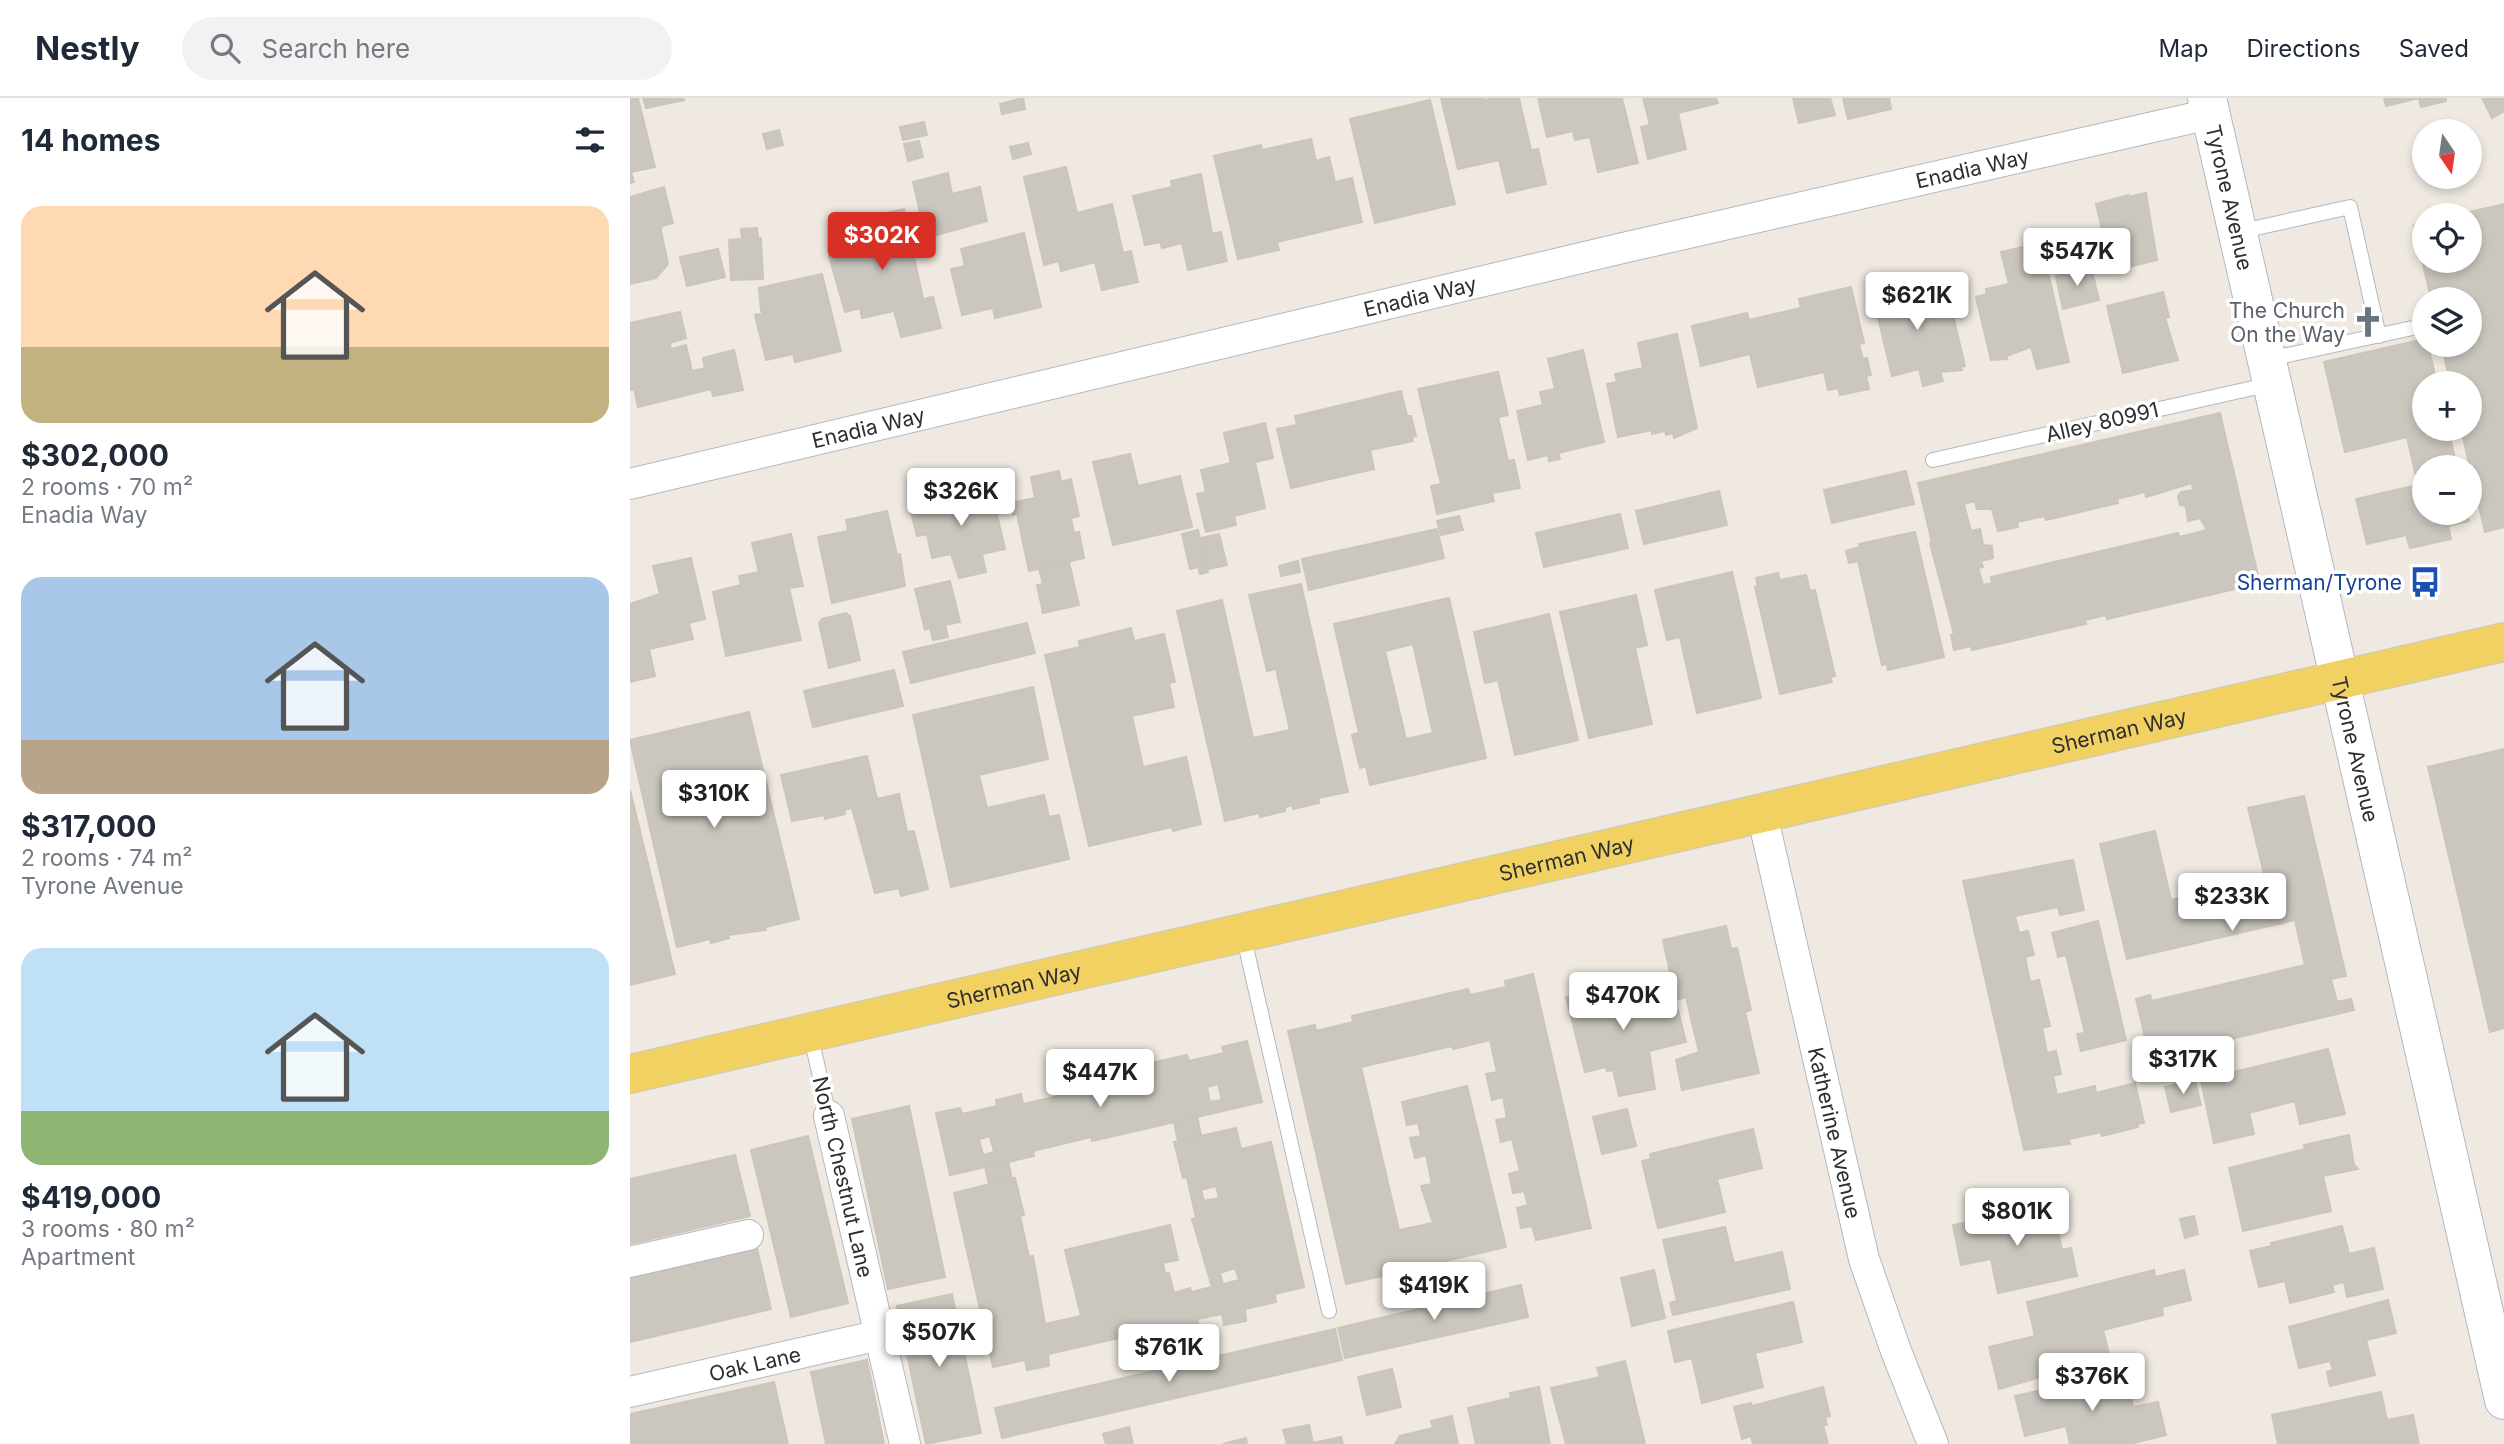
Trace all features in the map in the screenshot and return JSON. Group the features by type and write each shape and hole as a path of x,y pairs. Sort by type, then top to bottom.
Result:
{"main road":[{"name":"Sherman Way","path":"630,1074 2504,642"}],"street":[{"name":"Tyrone Avenue","path":"2208,106 2504,1401"},
{"name":"Enadia Way","path":"630,484 2208,106"},
{"name":"Katherine Avenue","path":"1762,814 1864,1259 1896,1351 1933,1444"},
{"name":"North Chestnut Lane","path":"829,1116 905,1444"},
{"path":"630,1262 748,1235"},
{"name":"Oak Lane","path":"630,1392 880,1335"}],"lane":[{"path":"2238,232 2350,207 2379,336"},
{"name":"Alley 80991","path":"1933,460 2269,372 2379,336 2412,328"},
{"path":"1243,933 1329,1311"},
{"name":"North Chestnut Lane","path":"810,1032 829,1116"}],"building":[{"path":"630,98 638,98 655,167 631,172 634,182 630,183"},
{"path":"643,98 683,98 684,100 646,108"},
{"path":"1023,98 1025,109 1002,114 1000,104"},
{"path":"1441,98 1484,98 1484,101 1490,98 1519,98 1531,150 1538,149 1546,184 1507,193 1499,160 1458,169"},
{"path":"1538,98 1622,98 1638,163 1598,172 1590,137 1575,140 1573,131 1547,137"},
{"path":"1643,98 1716,98 1718,103 1678,113 1686,149 1648,159 1641,127 1650,125"},
{"path":"1793,98 1830,98 1835,115 1799,123"},
{"path":"1843,98 1889,98 1891,109 1848,119"},
{"path":"2384,98 2419,98 2386,106"},
{"path":"2419,98 2446,98 2446,101 2421,107"},
{"path":"2482,98 2504,98 2504,111 2492,118"},
{"path":"1430,100 1455,204 1375,223 1350,119"},
{"path":"924,122 927,135 903,140 900,127"},
{"path":"779,130 783,145 767,149 763,134"},
{"path":"1311,139 1316,161 1329,157 1335,182 1352,178 1362,222 1277,242 1279,250 1238,259 1214,156 1261,145 1262,150"},
{"path":"919,141 923,157 908,161 904,144"},
{"path":"1028,143 1031,154 1013,159 1010,147"},
{"path":"1066,167 1077,213 1112,204 1123,253 1131,251 1138,282 1102,290 1095,262 1061,271 1059,261 1044,265 1024,177"},
{"path":"948,173 952,194 980,187 987,221 926,238 913,182"},
{"path":"1201,174 1212,234 1221,232 1227,261 1188,270 1182,243 1162,248 1160,242 1145,245 1133,196 1172,187 1171,181"},
{"path":"664,187 673,223 662,226 661,231 668,264 656,278 630,284 630,197"},
{"path":"2146,193 2157,260 2112,271 2096,204"},
{"path":"2504,204 2504,527 2485,532 2482,519 2482,455 2467,455 2464,441 2482,441 2482,371 2447,371 2445,357 2482,357 2482,287 2428,287 2425,273 2482,273 2482,209"},
{"path":"904,209 923,299 933,297 941,328 901,337 894,311 862,318 860,308 845,312 829,256 834,255 832,247 839,246 834,225"},
{"path":"757,228 758,239 761,238 763,279 731,280 729,240 742,239 741,229"},
{"path":"1024,233 1041,307 995,318 993,308 962,315 951,269 965,266 961,249"},
{"path":"2041,243 2069,362 2037,369 2031,347 2006,356 2007,359 1991,360 1976,297 1987,294 1986,289 2009,284 2001,252"},
{"path":"718,249 725,277 687,286 680,257"},
{"path":"2091,267 2099,300 2063,309 2056,276"},
{"path":"822,274 841,351 795,362 793,354 766,360 755,315 765,313 761,311 759,288"},
{"path":"1908,275 1915,306 1942,299 1943,304 1950,302 1965,366 1961,367 1962,370 1940,372 1943,381 1923,386 1919,369 1892,376 1870,284"},
{"path":"1851,287 1864,343 1859,344 1863,359 1867,358 1871,375 1866,376 1869,389 1840,395 1838,388 1828,390 1824,372 1758,387 1750,354 1701,366 1692,326 1747,313 1749,320 1801,308 1799,299"},
{"path":"2163,292 2169,317 2165,318 2178,360 2123,373 2107,306"},
{"path":"680,312 686,338 670,343 671,349 686,345 692,371 705,368 703,358 734,350 743,390 713,396 711,389 638,407 634,389 630,390 630,323"},
{"path":"1677,334 1697,428 1674,438 1673,433 1666,435 1664,427 1664,431 1652,434 1652,430 1618,437 1607,384 1617,382 1615,374 1643,368 1638,343"},
{"path":"2412,342 2412,357 2431,357 2434,371 2412,371 2412,441 2451,441 2454,455 2412,455 2412,459 2407,437 2345,452 2324,362"},
{"path":"1583,350 1604,442 1558,453 1560,459 1549,461 1548,455 1528,460 1517,411 1543,405 1540,392 1555,389 1548,359"},
{"path":"1498,372 1508,415 1498,417 1508,461 1514,460 1520,488 1492,493 1494,501 1437,514 1431,486 1441,484 1418,389"},
{"path":"1401,391 1407,416 1411,416 1416,436 1412,437 1413,441 1370,450 1374,469 1291,488 1277,429 1297,425 1295,416"},
{"path":"2220,413 2259,580 2234,585 2235,589 2107,619 2106,615 2085,620 2086,624 1972,650 1971,646 1954,650 1951,635 1954,634 1930,543 1918,483","holes":["2192,483 2193,490 2181,492 2178,497 2180,505 2186,506 2188,521 2200,518 2207,530 2179,537 2178,533 1991,577 1992,583 1983,585 1978,568 1983,567 1981,561 1993,558 1992,546 1983,545 1980,529 1971,531 1964,504 1975,501 1977,509 1992,509 1998,531 2018,527 2017,522 2045,516 2046,520 2118,503 2117,499 2145,492 2146,497"]},
{"path":"1265,423 1273,458 1255,462 1265,508 1234,516 1236,525 1206,532 1197,494 1206,492 1201,470 1231,463 1224,433"},
{"path":"1130,454 1138,486 1180,476 1192,527 1113,545 1093,462"},
{"path":"1059,471 1061,482 1071,479 1079,516 1071,518 1074,533 1079,532 1084,558 1029,571 1017,514 1013,515 1011,503 1035,498 1031,477"},
{"path":"1906,471 1914,504 1832,523 1824,490"},
{"path":"990,485 1005,549 982,554 986,572 959,578 951,554 932,558 927,534 917,536 909,504"},
{"path":"2412,486 2412,525 2452,525 2448,526 2451,539 2410,548 2406,535 2367,544 2356,499"},
{"path":"1719,491 1727,525 1644,544 1636,511"},
{"path":"887,511 897,555 900,554 905,586 832,603 818,537 848,531 846,520"},
{"path":"1620,514 1628,548 1544,567 1536,533"},
{"path":"1459,516 1463,530 1441,535 1437,521"},
{"path":"1437,529 1444,558 1309,590 1302,559"},
{"path":"1198,530 1208,572 1200,574 1198,567 1190,569 1182,534"},
{"path":"1915,532 1944,657 1888,670 1887,664 1882,665 1858,561 1849,563 1846,551 1860,547 1859,544"},
{"path":"791,534 803,586 789,588 801,640 726,656 713,592 741,585 739,576 759,572 752,543"},
{"path":"1219,534 1227,565 1209,569 1201,538"},
{"path":"691,558 705,619 689,623 693,639 649,649 655,676 630,682 630,604 660,594 653,566"},
{"path":"1298,561 1300,572 1281,576 1279,566"},
{"path":"1069,562 1079,605 1043,613 1037,585 1043,584 1039,569"},
{"path":"1732,572 1761,698 1697,713 1680,637 1667,640 1655,590"},
{"path":"1778,573 1780,580 1806,575 1810,591 1815,590 1835,676 1830,677 1832,682 1780,694 1755,587 1758,586 1756,578"},
{"path":"950,581 960,622 945,625 948,637 933,640 930,628 925,630 915,589"},
{"path":"1301,584 1348,792 1318,798 1319,803 1293,809 1293,805 1285,807 1285,811 1260,817 1259,813 1225,821 1177,611 1222,600 1253,738 1290,730 1276,669 1267,671 1249,595"},
{"path":"1636,595 1647,645 1635,648 1652,724 1589,738 1560,612"},
{"path":"1449,598 1486,758 1370,785 1366,766 1360,768 1352,735 1359,733 1334,624","holes":["1413,644 1433,733 1406,739 1385,651"]},
{"path":"846,613 850,616 860,660 829,668 819,623 822,619"},
{"path":"1549,614 1578,740 1515,755 1498,680 1485,683 1474,632"},
{"path":"1027,623 1035,653 911,683 903,652"},
{"path":"1131,628 1134,641 1164,634 1175,682 1169,683 1174,707 1132,716 1143,767 1186,757 1201,824 1173,831 1172,827 1089,846 1045,655 1080,647 1079,641"},
{"path":"894,670 903,706 813,727 804,691"},
{"path":"1033,687 1048,759 979,775 987,808 1044,795 1049,817 1059,815 1069,859 951,887 913,715"},
{"path":"749,712 799,919 765,927 766,930 728,935 729,938 711,943 710,939 677,947 630,740"},
{"path":"2504,749 2504,1028 2490,1032 2428,767"},
{"path":"867,756 877,799 899,794 907,832 914,831 928,889 901,896 899,888 875,893 852,808 844,810 845,814 825,819 824,815 792,821 781,775"},
{"path":"630,790 675,974 630,985"},
{"path":"2304,796 2346,976 2331,979 2337,1002 2351,999 2354,1010 2150,1058 2136,999 2150,995 2152,1001 2305,965 2295,920 2127,959 2100,844 2155,831 2171,900 2265,878 2248,808"},
{"path":"2073,860 2084,910 2060,915 2058,907 2015,916 2019,933 2028,931 2034,955 2025,957 2030,982 2039,980 2050,1026 2042,1028 2047,1053 2056,1051 2061,1074 2053,1076 2057,1095 2095,1086 2096,1093 2135,1083 2144,1123 2102,1136 2101,1132 2069,1139 2070,1144 2024,1150 1963,881"},
{"path":"2098,921 2126,1040 2081,1051 2077,1034 2085,1033 2066,955 2058,957 2052,933"},
{"path":"1726,926 1731,949 1737,948 1751,1010 1745,1012 1759,1073 1682,1090 1676,1060 1699,1052 1686,997 1676,1000 1663,940"},
{"path":"1533,974 1591,1228 1536,1240 1532,1226 1521,1228 1517,1208 1528,1205 1524,1191 1513,1193 1509,1174 1520,1171 1512,1139 1501,1142 1496,1120 1507,1118 1503,1097 1492,1100 1486,1074 1497,1072 1490,1040 1453,1049 1452,1046 1361,1067 1399,1230 1433,1223 1421,1186 1432,1184 1426,1155 1415,1158 1410,1138 1421,1136 1418,1123 1407,1125 1402,1102 1467,1086 1506,1247 1437,1263 1439,1272 1402,1280 1400,1272 1346,1284 1288,1031 1315,1025 1316,1031 1353,1022 1352,1016 1468,989 1470,995 1506,987 1505,981"},
{"path":"1650,978 1658,1015 1678,1010 1686,1042 1649,1051 1655,1089 1619,1096 1613,1070 1607,1071 1606,1067 1585,1072 1566,997"},
{"path":"1247,1041 1262,1102 1092,1141 1091,1137 1033,1151 1034,1156 950,1175 936,1113 960,1108 962,1114 997,1106 996,1100 1021,1094 1023,1104 1081,1091 1078,1080 1103,1074 1104,1081 1140,1073 1138,1066 1187,1055 1189,1061 1224,1053 1222,1047","holes":["1218,1084 1222,1100 1210,1102 1207,1087","990,1136 994,1152 983,1155 979,1139"]},
{"path":"2328,1049 2345,1114 2300,1124 2295,1101 2249,1113 2254,1134 2214,1143 2201,1080"},
{"path":"2195,1081 2201,1105 2171,1112 2165,1087"},
{"path":"909,1106 945,1277 888,1289 852,1119"},
{"path":"1627,1109 1636,1146 1602,1154 1593,1117"},
{"path":"1197,1116 1201,1135 1178,1141 1174,1122"},
{"path":"1236,1128 1241,1149 1271,1142 1304,1287 1275,1294 1276,1302 1245,1309 1246,1321 1224,1325 1222,1314 1197,1319 1199,1327 1169,1333 1168,1327 1048,1354 1049,1366 1027,1370 1025,1360 993,1367 954,1193 1015,1178 1024,1215 1020,1216 1029,1257 1033,1256 1045,1324 1081,1316 1065,1250 1170,1225 1178,1260 1163,1263 1165,1274 1169,1273 1174,1293 1190,1288 1191,1292 1212,1287 1192,1219 1196,1218 1187,1177 1183,1178 1174,1142","holes":["1216,1186 1219,1198 1204,1201 1201,1190","1235,1268 1239,1280 1223,1284 1220,1273"]},
{"path":"1753,1129 1762,1168 1717,1179 1725,1212 1658,1228 1642,1161 1651,1159 1650,1154"},
{"path":"2349,1135 2354,1165 2358,1169 2323,1176 2331,1211 2243,1231 2229,1168 2305,1149 2304,1145"},
{"path":"808,1136 848,1303 791,1317 751,1150"},
{"path":"735,1155 750,1216 630,1244 630,1179"},
{"path":"1008,1161 1012,1179 989,1184 985,1167"},
{"path":"2053,1206 2062,1250 2071,1248 2077,1276 1998,1293 1991,1259 1961,1265 1953,1225"},
{"path":"2194,1216 2198,1234 2185,1238 2180,1219"},
{"path":"2342,1226 2349,1254 2374,1248 2383,1289 2347,1297 2344,1282 2332,1285 2334,1292 2290,1303 2285,1281 2259,1287 2250,1251 2272,1246 2271,1243"},
{"path":"1725,1227 1734,1263 1782,1252 1790,1289 1673,1315 1670,1303 1677,1301 1663,1240"},
{"path":"757,1248 771,1309 630,1342 630,1277"},
{"path":"1654,1270 1665,1318 1632,1326 1621,1278"},
{"path":"2154,1270 2155,1277 2184,1270 2191,1300 2162,1307 2163,1315 2103,1330 2111,1362 2087,1368 2086,1364 1999,1389 1989,1347 2035,1336 2027,1302"},
{"path":"1521,1285 1528,1317 1345,1358 1338,1328"},
{"path":"952,1294 981,1433 926,1444 897,1306"},
{"path":"2388,1300 2396,1333 2366,1340 2375,1375 2330,1386 2327,1372 2333,1370 2330,1361 2299,1368 2289,1327"},
{"path":"1793,1302 1802,1342 1755,1353 1763,1387 1702,1403 1692,1358 1675,1362 1668,1331"},
{"path":"1335,1329 1342,1360 1002,1438 995,1408"},
{"path":"867,1360 884,1444 826,1444 811,1372"},
{"path":"1625,1361 1645,1444 1566,1444 1551,1388 1600,1377 1597,1368"},
{"path":"1392,1369 1401,1407 1367,1415 1358,1377"},
{"path":"2125,1372 2133,1407 2158,1402 2166,1435 2129,1444 2070,1444 2066,1426 2025,1436 2015,1396"},
{"path":"774,1382 788,1444 630,1444 630,1414"},
{"path":"1539,1387 1550,1444 1476,1444 1468,1408 1511,1398 1510,1393"},
{"path":"1823,1387 1830,1416 1825,1417 1827,1425 1823,1425 1828,1444 1753,1444 1751,1436 1742,1439 1734,1407 1751,1403 1752,1406"},
{"path":"2381,1392 2387,1420 2413,1415 2419,1444 2278,1444 2272,1415"},
{"path":"1452,1416 1458,1444 1395,1444 1400,1436 1433,1428 1431,1421"},
{"path":"1309,1425 1313,1443 1341,1437 1343,1444 1287,1444 1283,1430"},
{"path":"1129,1427 1133,1444 1106,1444 1103,1434"},
{"path":"1246,1438 1247,1444 1223,1444"}],"place":[{"name":"The Church On the Way","path":"2368,322"},
{"name":"Sherman/Tyrone","path":"2425,582"}]}
